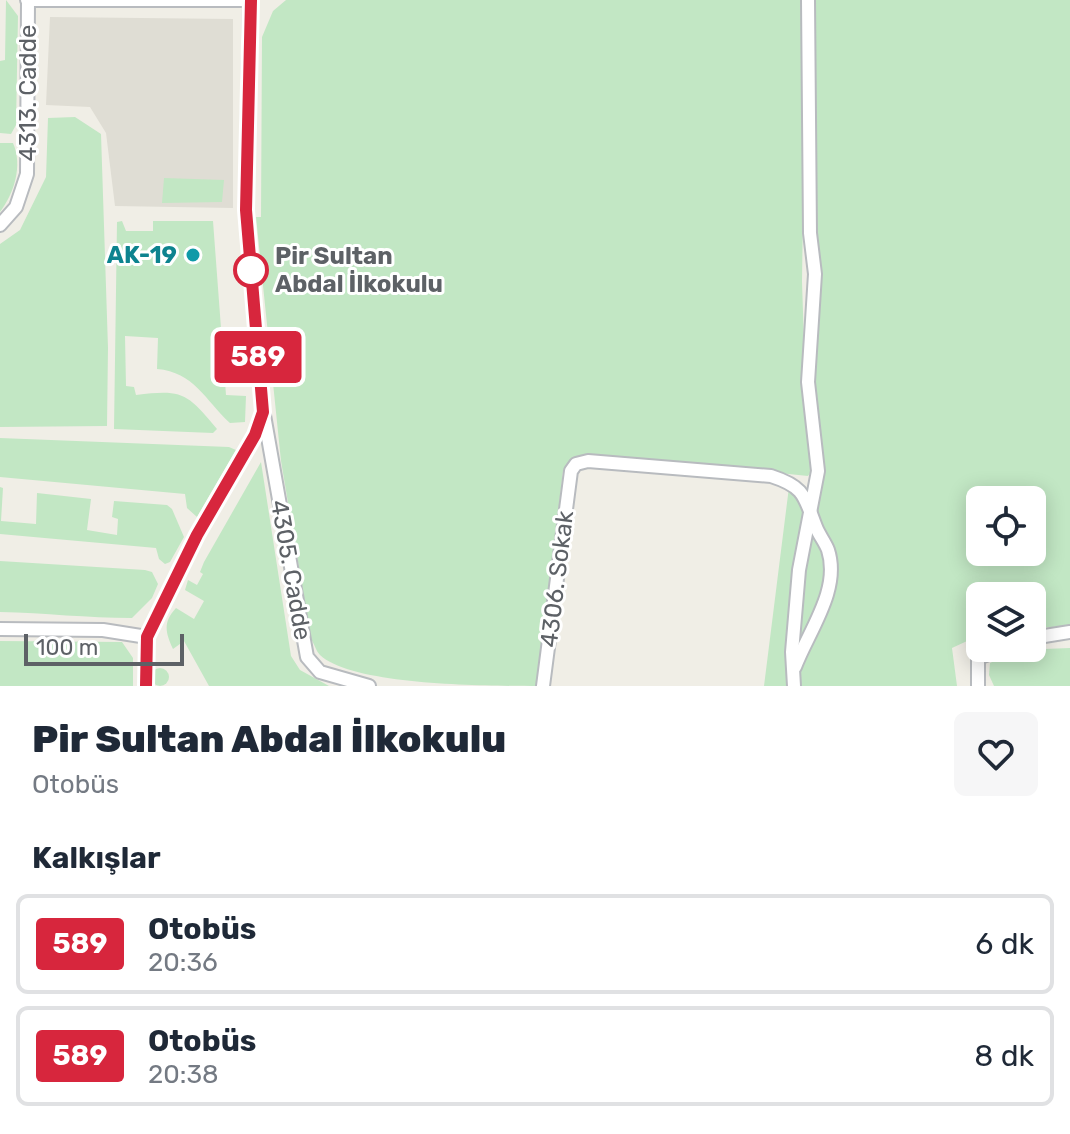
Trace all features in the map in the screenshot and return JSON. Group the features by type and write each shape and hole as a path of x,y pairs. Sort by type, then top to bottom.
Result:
{"street":[{"path":"28,1 250,0"},
{"name":"4305. Cadde","path":"250,0 246,210 263,412 307,657 320,672 369,686"},
{"path":"794,686 799,570 818,471 808,382 815,274 810,233 808,0"},
{"name":"4313. Cadde","path":"0,225 16,207 27,174 28,1"},
{"path":"146,686 147,637 191,547 255,435 263,412"},
{"name":"4306. Sokak","path":"543,686 571,471 576,464 588,461 771,476 793,483 810,508"},
{"path":"793,670 824,602 829,573 828,551 810,508"},
{"path":"0,629 103,630 147,637"},
{"path":"1046,636 1070,632"},
{"path":"978,662 978,686"}],"shaded area":[{"path":"50,17 233,19 233,208 115,206 106,133 90,107 46,105"}],"green space":[{"path":"6,0 18,16 16,125 11,134 0,133 0,61 5,60"},
{"path":"286,0 806,0 802,282 806,402 814,468 808,476 685,463 581,457 568,463 563,471 538,686 423,682 361,673 320,655 311,639 281,461 256,217 261,217 262,37 273,11"},
{"path":"812,0 1070,0 1070,626 1046,627 1046,582 966,582 966,642 952,648 957,686 797,686 801,659 832,585 817,506 822,483 813,404 809,188"},
{"path":"75,117 101,134 108,348 107,426 0,427 0,244 20,230 46,177 48,118"},
{"path":"0,143 13,143 17,170 13,188 0,212"},
{"path":"164,178 224,180 222,202 162,203"},
{"path":"122,221 126,231 153,231 153,221 213,221 226,395 246,396 245,422 230,423 190,381 170,371 157,369 158,338 125,336 126,386 134,387 136,395 164,393 183,396 217,429 213,433 114,429 117,222"},
{"path":"0,438 229,447 236,450 197,517 187,508 185,494 0,477"},
{"path":"261,462 291,656 300,670 329,686 209,686 184,641 173,649 168,637 167,623 176,608 194,619 204,601 185,590 188,580 197,585 203,574 200,572 204,562"},
{"path":"0,487 3,488 1,521 36,524 37,493 91,499 87,530 117,535 118,519 112,517 114,501 167,505 172,509 184,537 170,562 165,564 159,559 156,548 0,534"},
{"path":"789,487 801,501 803,509 788,654 789,686 764,686"},
{"path":"809,532 821,543 827,557 827,573 818,607 796,651"},
{"path":"0,561 145,570 152,572 158,584 152,598 132,618 0,612"},
{"path":"0,641 122,642 133,658 133,686 0,686"},
{"path":"1070,648 1070,686 994,686 989,675 990,663 1046,662 1046,649"},
{"path":"160,668 169,677 160,686 151,677"}],"bus line":[{"name":"589","path":"146,686 147,637 197,535 255,435 263,412 246,210 251,0"}],"place":[{"name":"AK-19","path":"193,255"},
{"name":"Pir Sultan Abdal İlkokulu","path":"251,270"}]}
